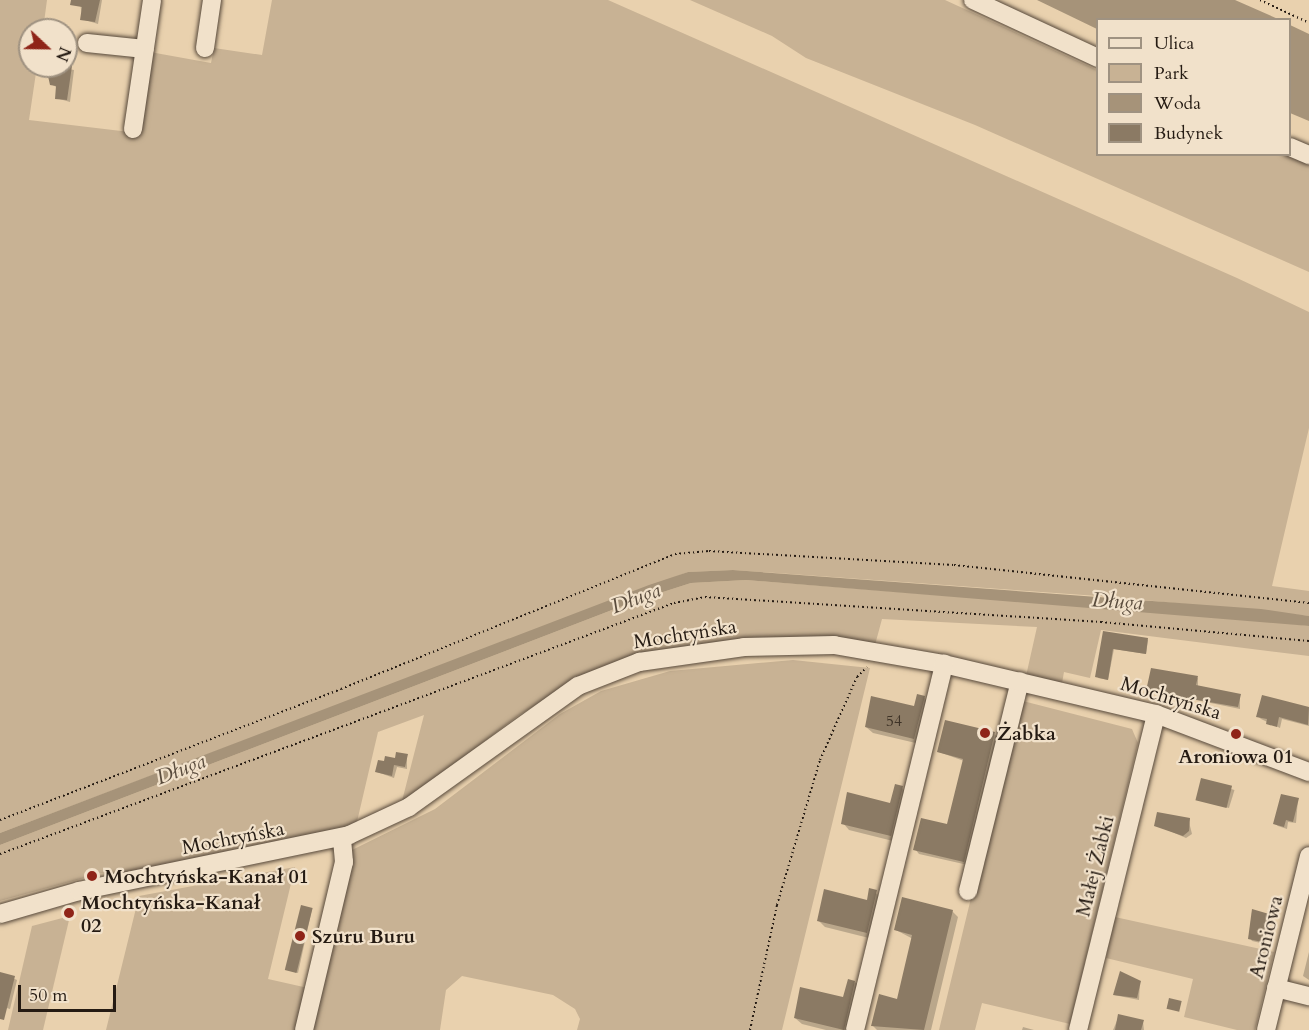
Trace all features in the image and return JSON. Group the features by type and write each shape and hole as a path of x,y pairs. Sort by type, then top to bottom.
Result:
{"street":[{"path":"134,129 152,0"},
{"path":"204,48 212,0"},
{"path":"973,0 1096,57"},
{"path":"87,43 145,49"},
{"path":"1291,147 1309,155"},
{"name":"Mochtyńska","path":"0,914 79,891 342,837 409,807 554,699 606,673 639,662 732,648 807,645 861,648 944,664 1156,714 1309,772"},
{"path":"855,1030 944,664"},
{"path":"968,891 1020,681"},
{"name":"Małej Żabki","path":"1078,1030 1156,714"},
{"path":"304,1030 344,862 342,837"},
{"name":"Aroniowa","path":"1266,1030 1309,856"},
{"path":"1276,988 1309,996"}],"path":[{"path":"1260,0 1309,23"},
{"path":"0,820 341,689 675,554 709,551 954,565 1309,603"},
{"path":"750,1030 777,905 820,760 857,677 862,668 870,666"}],"green space":[{"path":"0,0 47,0 45,18 18,18 18,78 35,78 29,120 138,133 150,52 211,63 214,48 262,55 272,0 608,0 1309,312 1309,428 1272,586 1309,591 1309,616 1112,597 733,570 688,572 0,833"},
{"path":"690,0 945,0 1096,70 1096,156 1290,156 1309,165 1309,272 975,125 806,58 772,36"},
{"path":"746,580 1309,626 1309,656 1101,630 1090,678 1064,672 1062,683 1026,676 1037,627 882,619 875,645 820,639 589,673 519,715 401,805 424,715 378,732 356,826 111,878 110,873 84,874 84,878 0,901 0,845 638,600 691,583"},
{"path":"793,660 870,668 782,1030 577,1030 580,1019 575,1009 553,995 462,976 446,990 440,1030 308,1030 352,850 435,809 560,714 601,691 670,671"},
{"path":"1019,700 1132,729 1138,743 1070,1024 982,1003 975,1030 939,1030"},
{"path":"295,867 268,979 308,988 298,1030 106,1030 139,896"},
{"path":"70,916 43,1030 8,1030 32,926"},
{"path":"1115,917 1274,952 1255,1030 1237,1030 1184,1017 1193,979 1106,958"}],"water":[{"path":"1037,0 1235,0 1276,18 1096,18 1096,29"},
{"path":"1291,25 1309,34 1309,121 1291,113"},
{"name":"Długa","path":"733,570 1261,609 1309,616 1309,626 746,580 691,583 638,600 0,845 0,833 649,585 688,572"}],"building":[{"path":"71,0 100,0 95,22 80,20 82,7 70,5"},
{"path":"48,78 70,78 67,100 55,99 56,86 50,85"},
{"path":"1103,631 1148,638 1146,654 1113,649 1108,680 1095,677"},
{"path":"1151,668 1198,676 1196,685 1241,694 1238,707 1146,691"},
{"path":"917,694 925,696 914,739 865,727 871,696 914,706"},
{"path":"1262,695 1309,707 1308,725 1279,717 1277,727 1266,724 1267,719 1256,717"},
{"path":"945,720 995,732 964,862 913,850 921,818 947,824 963,759 937,752"},
{"path":"396,752 408,754 405,767 394,765 392,776 375,772 378,760 384,761 385,756 395,758"},
{"path":"1201,778 1232,786 1226,808 1195,800"},
{"path":"895,784 903,786 891,836 841,824 847,792 890,803"},
{"path":"1281,794 1299,798 1293,822 1286,820 1284,827 1273,824"},
{"path":"1157,812 1190,818 1189,831 1183,836 1154,826"},
{"path":"869,888 877,890 867,933 817,921 824,889 867,900"},
{"path":"902,897 953,910 924,1030 871,1026 879,994 897,999 912,935 894,930"},
{"name":"Szuru Buru","path":"301,905 313,908 296,973 285,970"},
{"path":"1252,909 1269,914 1262,942 1248,939"},
{"path":"1120,971 1141,981 1137,998 1113,995"},
{"path":"0,972 15,976 4,1020 0,1019"},
{"path":"848,979 855,981 844,1030 794,1018 800,987 843,997"},
{"path":"1169,998 1182,1001 1179,1012 1167,1009"},
{"path":"1118,1014 1144,1020 1141,1030 1115,1030"}],"place":[{"name":"Żabka","path":"985,733"},
{"name":"Aroniowa 01","path":"1236,734"},
{"name":"Mochtyńska-Kanał 01","path":"92,876"},
{"name":"Mochtyńska-Kanał 02","path":"69,913"},
{"name":"Szuru Buru","path":"300,936"}]}
